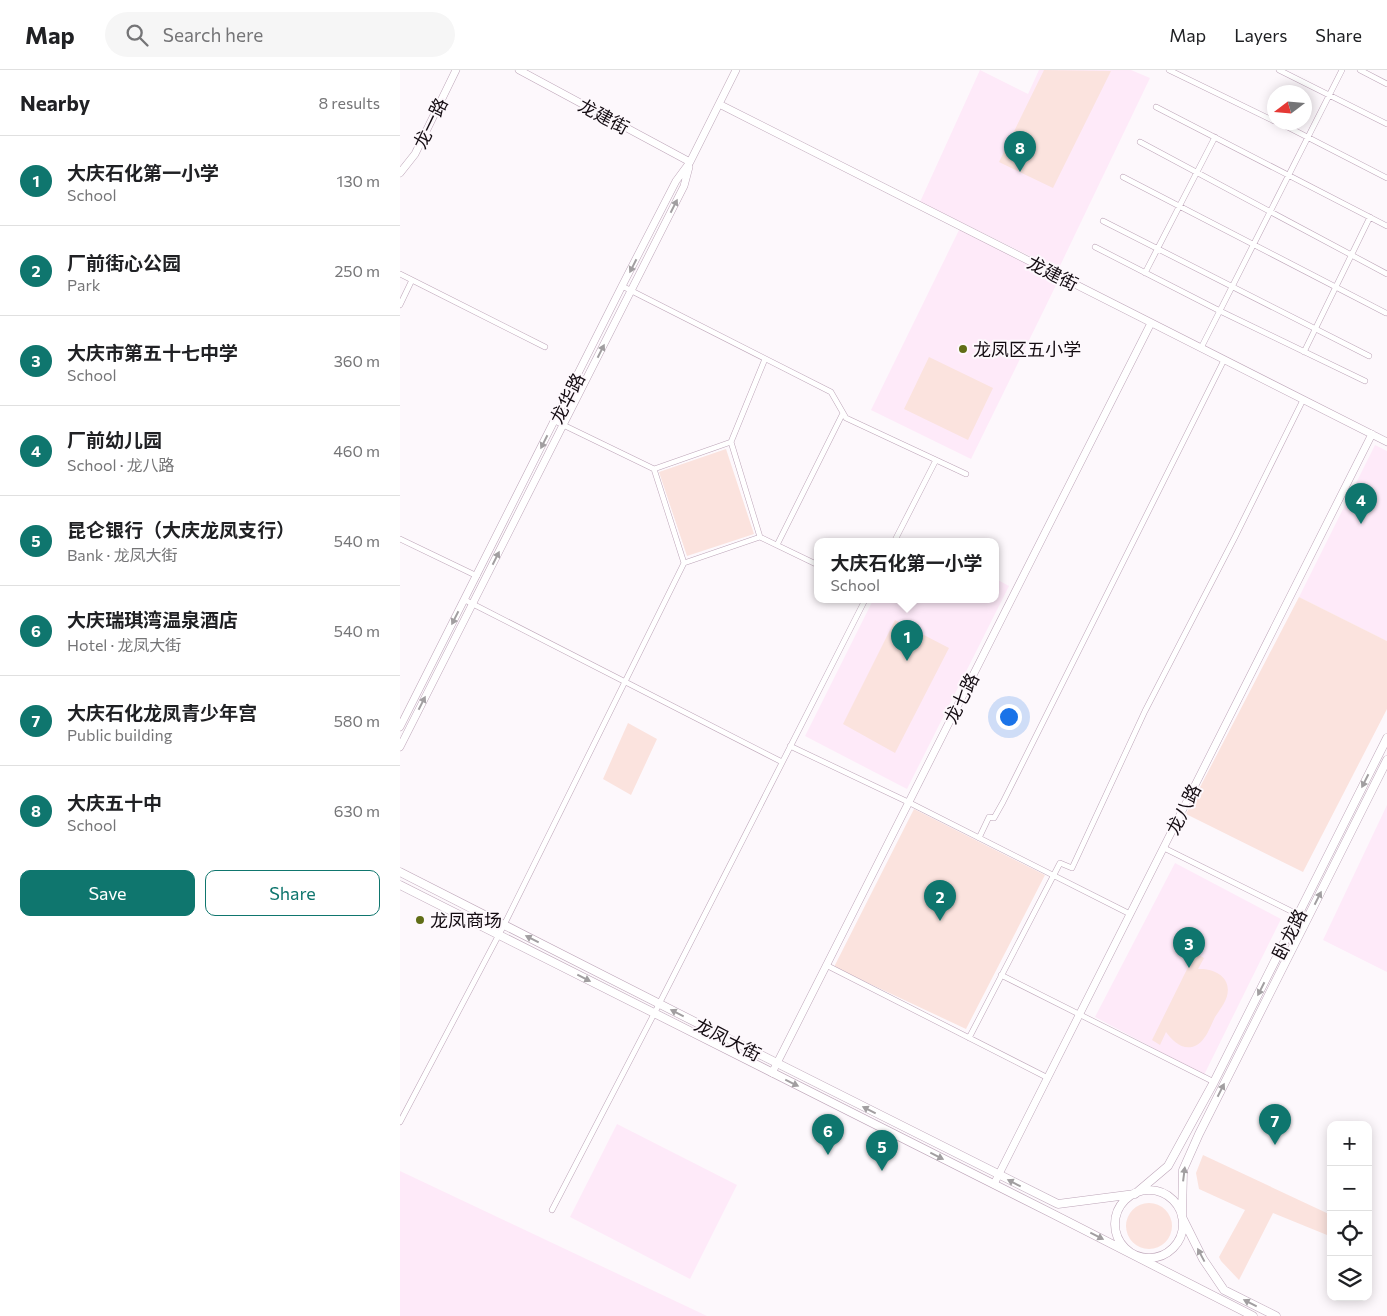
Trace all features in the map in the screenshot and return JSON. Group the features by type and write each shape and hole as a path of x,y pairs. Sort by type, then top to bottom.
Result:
{"main road":[{"name":"卧龙路","path":"1135,1194 1168,1166 1188,1130 1387,738"},
{"name":"卧龙路","path":"1182,1217 1183,1170 1199,1134 1387,760"},
{"name":"龙凤大街","path":"400,872 1058,1204 1135,1194"},
{"name":"龙凤大街","path":"400,885 1253,1316"},
{"path":"1182,1217 1183,1227 1181,1236 1176,1244 1162,1256 1152,1258 1134,1255 1125,1248 1119,1240 1115,1229 1119,1208 1126,1200 1144,1191 1164,1194 1178,1208 1203,1259 1224,1290 1276,1316"}],"street":[{"name":"龙一路","path":"400,173 415,154 456,70"},
{"name":"龙建街","path":"518,70 690,162"},
{"name":"龙华路","path":"400,727 622,286 676,181 690,162 736,70"},
{"path":"1170,70 1267,118"},
{"path":"1279,70 1387,124"},
{"path":"1201,348 1342,70"},
{"path":"1360,70 1387,84"},
{"name":"龙建街","path":"719,104 1387,442"},
{"path":"1156,108 1387,226"},
{"path":"1294,130 1387,178"},
{"path":"1145,273 1215,137"},
{"path":"1140,142 1198,171 1270,212 1387,274"},
{"path":"400,747 684,186 690,162"},
{"path":"1123,177 1253,246 1336,286 1386,313"},
{"path":"1304,352 1370,217"},
{"path":"1103,221 1369,356"},
{"path":"1095,247 1220,311 1365,381"},
{"path":"400,274 545,347"},
{"path":"400,305 412,280"},
{"path":"622,286 831,392 846,418 966,474"},
{"name":"龙七路","path":"772,1073 1151,323"},
{"path":"760,537 731,442 765,359"},
{"path":"979,838 989,817 994,818 1003,802 1224,360"},
{"path":"969,1038 1060,863 1072,868 1145,711 1303,400"},
{"path":"777,545 843,413"},
{"path":"555,421 654,469 731,442"},
{"name":"龙八路","path":"994,1184 1372,434"},
{"path":"896,538 936,460"},
{"path":"400,1122 499,935 684,563 654,469"},
{"path":"684,563 760,537 814,563"},
{"path":"400,539 477,576"},
{"path":"465,600 782,762"},
{"path":"552,1210 863,603"},
{"path":"790,746 908,802 1130,914"},
{"path":"1164,848 1307,919"},
{"path":"826,965 1048,1078"},
{"path":"1001,975 1214,1082"}],"shaded area":[{"path":"980,70 1028,94 1039,70 1131,70 1150,78 1058,270 920,202"},
{"path":"1044,70 1111,71 1053,188 999,162"},
{"name":"龙凤区五小学","path":"960,228 1060,277 971,459 871,410"},
{"path":"929,357 993,388 968,440 904,409"},
{"path":"1375,445 1387,451 1387,641 1299,597"},
{"path":"726,449 754,534 687,556 659,472"},
{"path":"999,581 1009,586 907,789 805,736 872,603 999,603"},
{"path":"1299,597 1387,641 1387,709 1303,872 1186,814"},
{"path":"895,620 949,648 895,753 843,724"},
{"path":"628,723 657,739 631,795 603,779"},
{"path":"1387,805 1387,972 1323,940"},
{"path":"914,809 1045,875 966,1029 834,967"},
{"path":"1175,863 1281,919 1204,1075 1095,1017"},
{"path":"1195,953 1204,958 1198,969 1216,972 1224,979 1228,989 1226,999 1206,1035 1197,1045 1184,1047 1174,1041 1166,1032 1160,1045 1152,1040"},
{"path":"617,1124 737,1185 690,1279 570,1217"},
{"path":"1203,1155 1327,1213 1327,1235 1273,1213 1239,1280 1219,1257 1245,1210 1199,1189 1196,1173"},
{"path":"400,1171 707,1316 400,1316"},
{"path":"1149,1203 1162,1207 1168,1213 1172,1226 1168,1239 1162,1245 1149,1249 1136,1245 1130,1239 1126,1226 1130,1213 1136,1207"}],"place":[{"name":"大庆五十中","path":"1020,172"},
{"name":"龙凤区五小学","path":"963,349"},
{"name":"厂前幼儿园","path":"1361,524"},
{"name":"大庆石化第一小学","path":"907,661"},
{"name":"龙凤商场","path":"420,920"},
{"name":"厂前街心公园","path":"940,921"},
{"name":"大庆市第五十七中学","path":"1189,968"},
{"name":"大庆石化龙凤青少年宫","path":"1275,1145"},
{"name":"大庆瑞琪湾温泉酒店","path":"828,1155"},
{"name":"昆仑银行（大庆龙凤支行）","path":"882,1171"}]}
